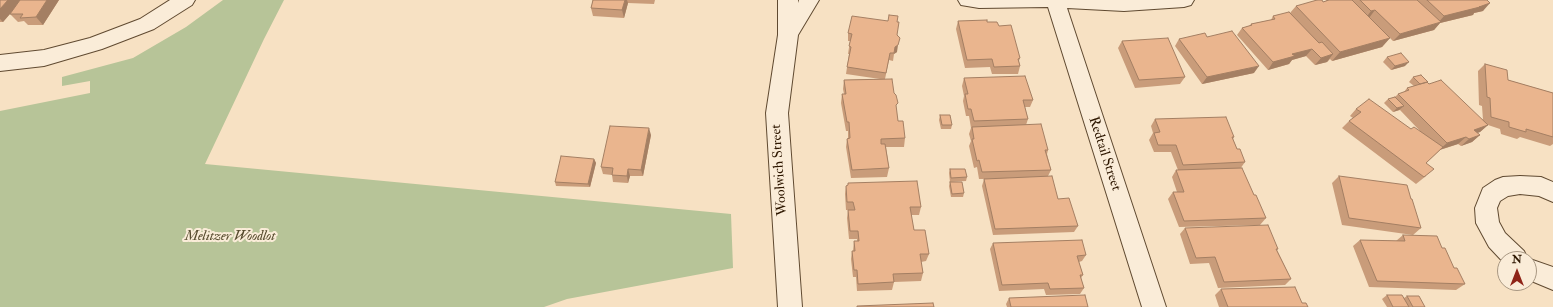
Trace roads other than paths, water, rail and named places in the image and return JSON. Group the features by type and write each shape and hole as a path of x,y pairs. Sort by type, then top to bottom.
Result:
{"street":[{"path":"0,63 44,58 95,44 147,24 185,0"},
{"name":"Woolwich Street","path":"788,0 788,34 776,113 790,307"},
{"name":"Woolwich Street","path":"788,34 809,0"},
{"path":"968,0 979,2 1055,0 1124,4 1184,0"},
{"name":"Redtail Street","path":"1055,0 1154,307"},
{"path":"1508,251 1497,240 1488,223 1486,208 1491,196 1503,188 1520,185 1541,188 1553,192"},
{"path":"1537,272 1553,279"}],"park label":[{"name":"Melitzer Woodlot","path":"230,237"}]}
